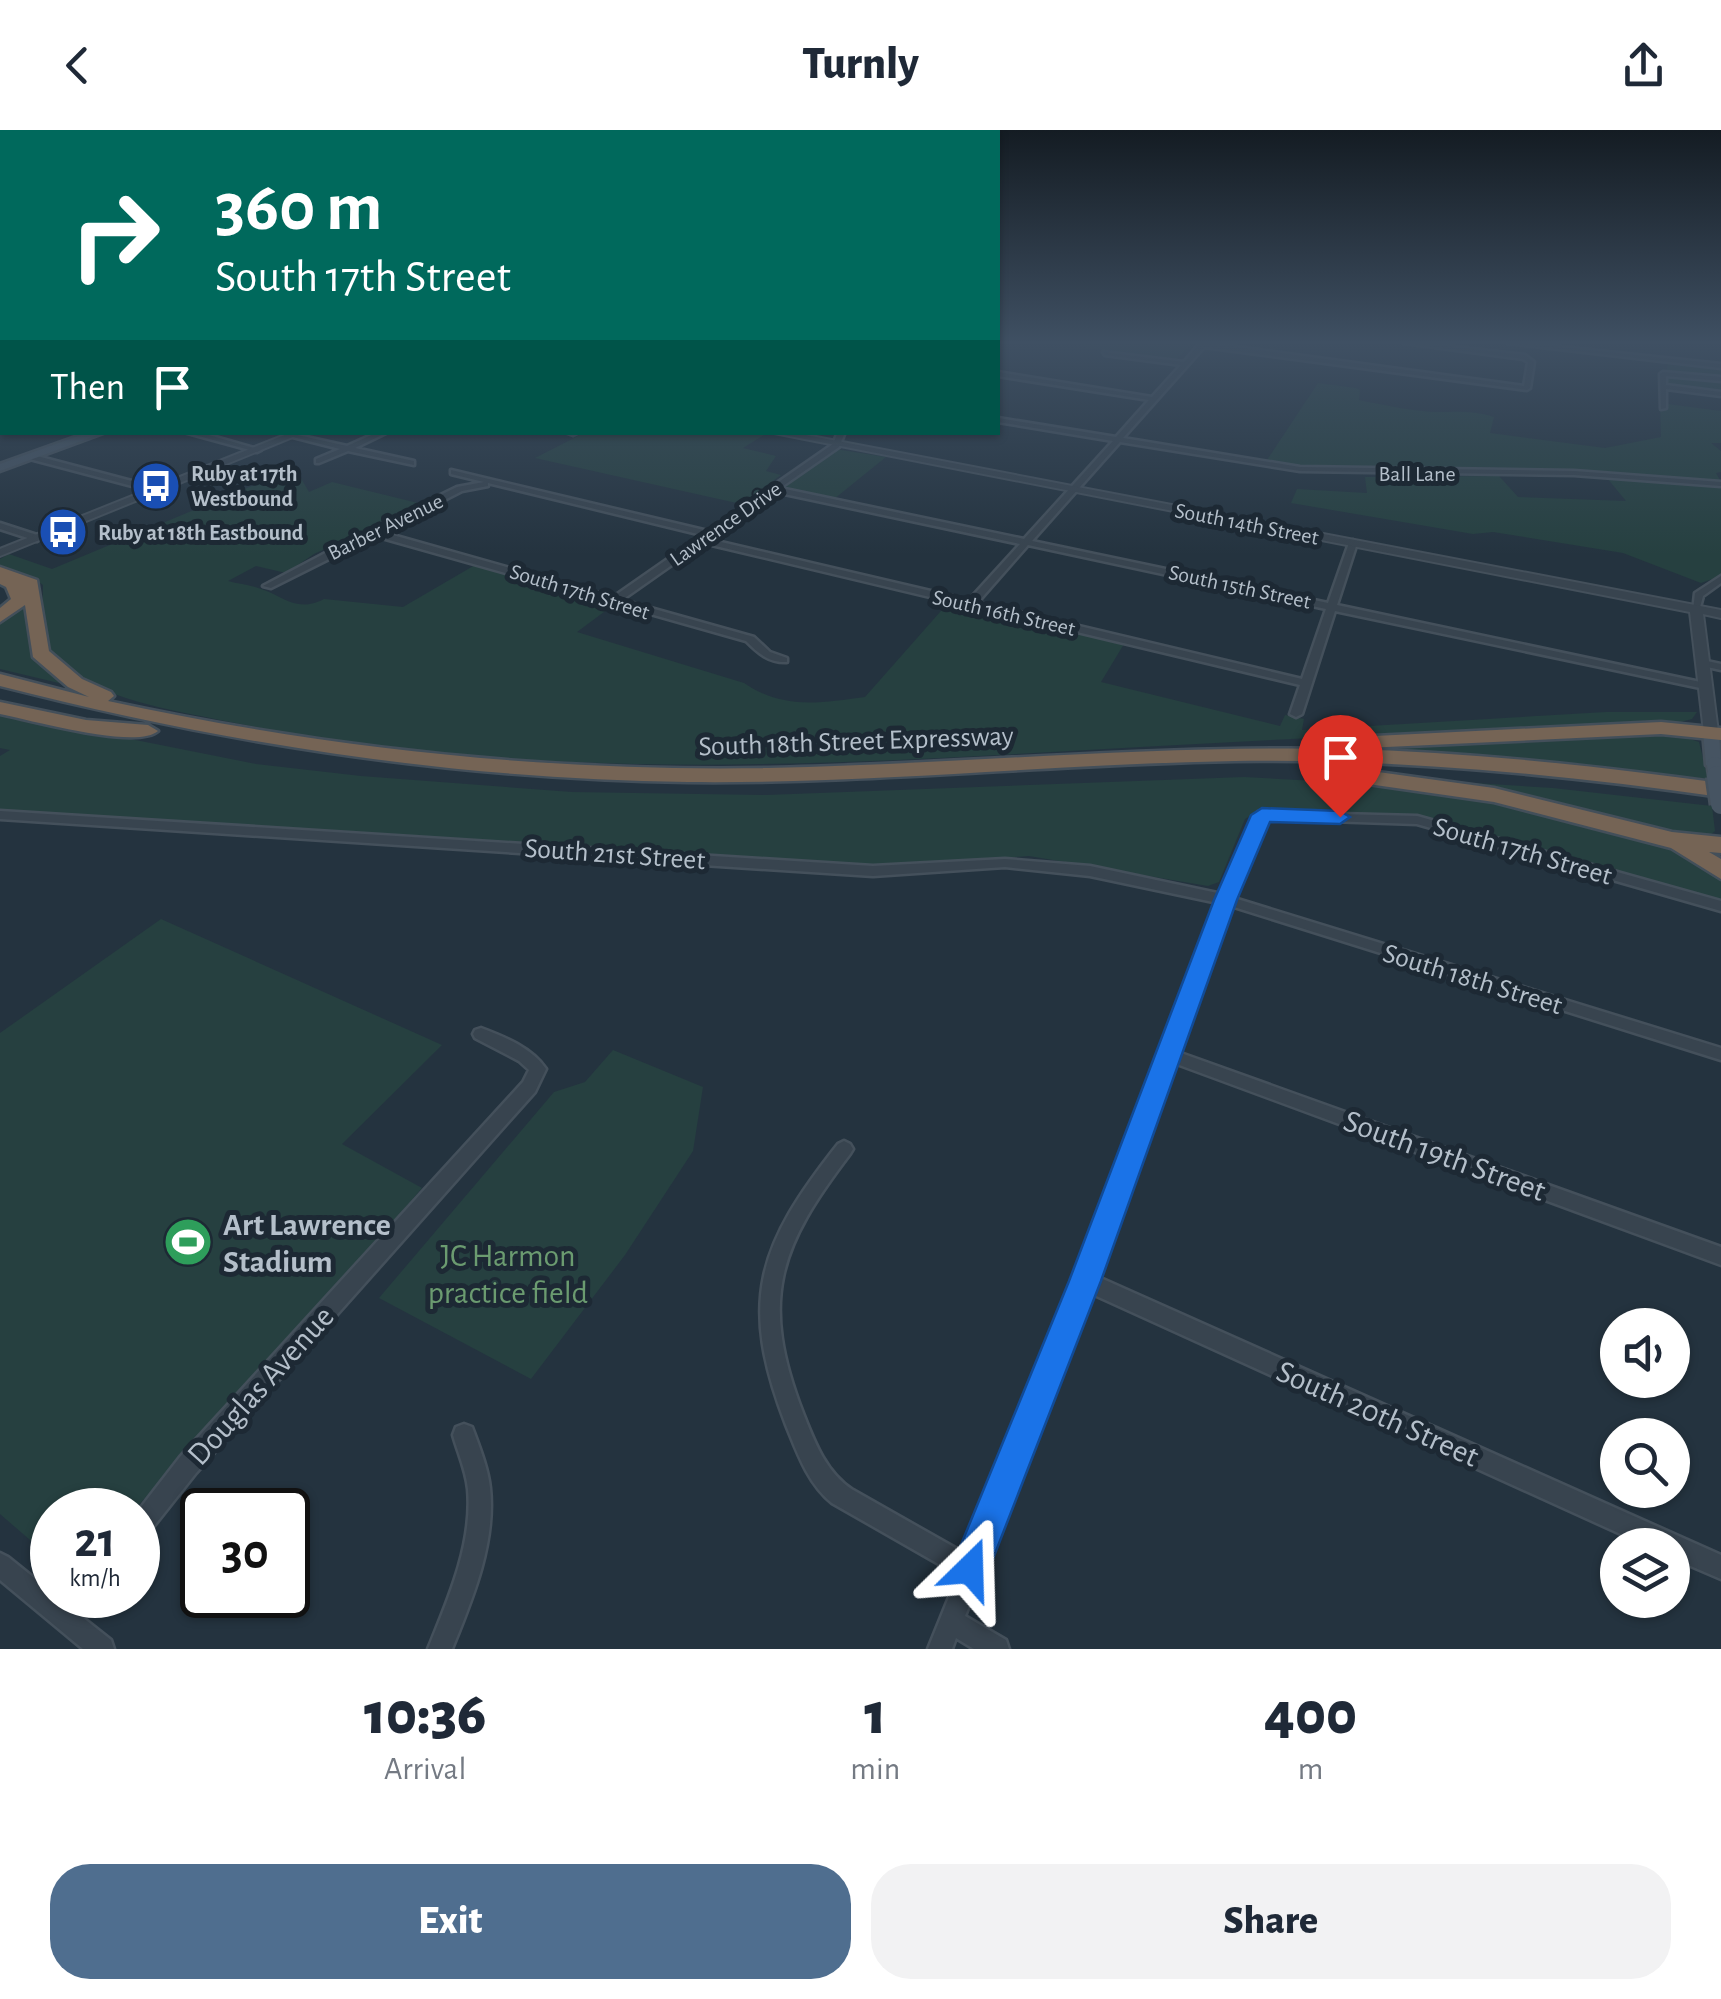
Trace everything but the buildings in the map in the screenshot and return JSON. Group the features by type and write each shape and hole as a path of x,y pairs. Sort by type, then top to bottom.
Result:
{"highway":[{"path":"0,617 20,600 14,584 1,577"},
{"path":"1,577 31,584 40,653 54,668 74,683 159,726"},
{"name":"South 18th Street Expressway","path":"0,680 159,726 384,758 583,772 790,774 1315,755 1476,762 1721,790"},
{"name":"South 18th Street Expressway","path":"0,692 272,754 406,772 645,785 766,786 1187,766 1286,768 1458,772 1721,801"},
{"path":"0,708 86,726 159,726"},
{"path":"1190,757 1290,745 1715,727"},
{"path":"1286,768 1494,794 1672,840 1721,845"},
{"path":"1672,840 1721,870"}],"main road":[{"path":"0,468 93,435"},
{"path":"1715,727 1721,801"}],"street":[{"path":"972,604 1140,414"},
{"name":"Ball Lane","path":"1000,420 1317,470 1574,473 1721,484"},
{"path":"199,435 257,450"},
{"path":"0,553 294,435"},
{"path":"301,435 411,464"},
{"path":"320,461 378,435"},
{"name":"South 14th Street","path":"801,435 839,439 1072,490 1721,614"},
{"name":"Lawrence Drive","path":"614,601 839,439"},
{"path":"33,457 156,490"},
{"name":"South 16th Street","path":"454,472 972,604 1306,684"},
{"name":"Barber Avenue","path":"268,586 460,489 475,484 506,485"},
{"name":"South 15th Street","path":"774,488 1705,686"},
{"path":"0,526 37,538"},
{"name":"South 17th Street","path":"372,532 750,639 766,654 783,660"},
{"path":"1296,714 1353,543"},
{"path":"1715,727 1705,686 1696,609 1698,594 1721,579"},
{"path":"1702,663 1721,667"},
{"name":"South 21st Street","path":"0,815 873,871 1004,863 1059,865 1226,900"},
{"name":"South 17th Street","path":"1226,900 1262,815 1417,820 1721,906"},
{"path":"940,1649 1085,1281 1226,900"},
{"name":"South 18th Street","path":"1226,900 1721,1054"},
{"name":"Douglas Avenue","path":"160,1500 529,1086 538,1069 526,1056 480,1034"},
{"name":"South 19th Street","path":"1169,1055 1721,1256"},
{"path":"844,1149 811,1190 783,1238 768,1283 770,1336 784,1390 806,1449 834,1490 970,1569"},
{"name":"South 20th Street","path":"1085,1281 1634,1528"},
{"path":"440,1649 460,1602 473,1548 480,1491 464,1435"},
{"name":"South 20th Street","path":"1690,1553 1721,1568"},
{"path":"0,1565 102,1649"},
{"path":"950,1620 997,1649"}],"green space":[{"path":"1298,414 1480,414 1494,417 1490,433 1605,448 1661,437 1660,414 1721,414 1721,443 1711,443 1721,451 1721,472 1716,473 1721,482 1569,472 1296,468 1265,463"},
{"path":"580,435 764,435 743,448 776,456 766,471 781,475 741,504 535,458"},
{"path":"835,449 886,457 834,499 784,488"},
{"path":"295,468 309,492 332,482 422,504 314,554 286,573 256,566 228,581 299,604 324,599 403,607 475,565 612,606 577,632 744,683 788,701 865,697 948,603 1124,644 1101,682 1280,726 1285,715 1304,719 1302,730 1606,712 1697,712 1692,719 1673,724 1571,725 923,759 691,765 460,755 225,721 115,694 75,674 53,653 44,625 43,585 31,576 0,567 0,559 9,554 52,569"},
{"path":"1499,476 1518,497 1626,501 1607,478 1721,485 1721,576 1701,583 1623,553 1493,532 1473,534 1291,503 1297,489 1367,493 1365,477"},
{"path":"29,603 32,647 66,682 63,684 0,669 0,620"},
{"path":"0,713 256,764 572,792 766,795 1244,777 1393,785 1483,800 1672,847 1721,876 1721,902 1399,816 1258,811 1245,819 1219,882 1208,886 1029,856 882,866 0,810 0,756 10,750 0,748"},
{"path":"1619,732 1675,734 1699,742 1708,779 1529,760 1336,746"},
{"path":"1442,781 1553,788 1712,806 1715,831 1708,837 1672,835"},
{"name":"Art Lawrence Stadium","path":"161,919 442,1045 342,1144 422,1188 329,1297 154,1488 30,1488 30,1540 0,1514 0,1033"},
{"name":"JC Harmon practice field","path":"613,1050 703,1087 693,1151 625,1255 531,1379 379,1298 554,1092 585,1082"}],"place":[{"name":"Ruby at 17th Westbound","path":"156,486"},
{"name":"Ruby at 18th Eastbound","path":"63,532"},
{"name":"Art Lawrence Stadium","path":"188,1242"}],"route":[{"path":"970,1569 1085,1281 1226,900 1262,815 1340,817"}]}
